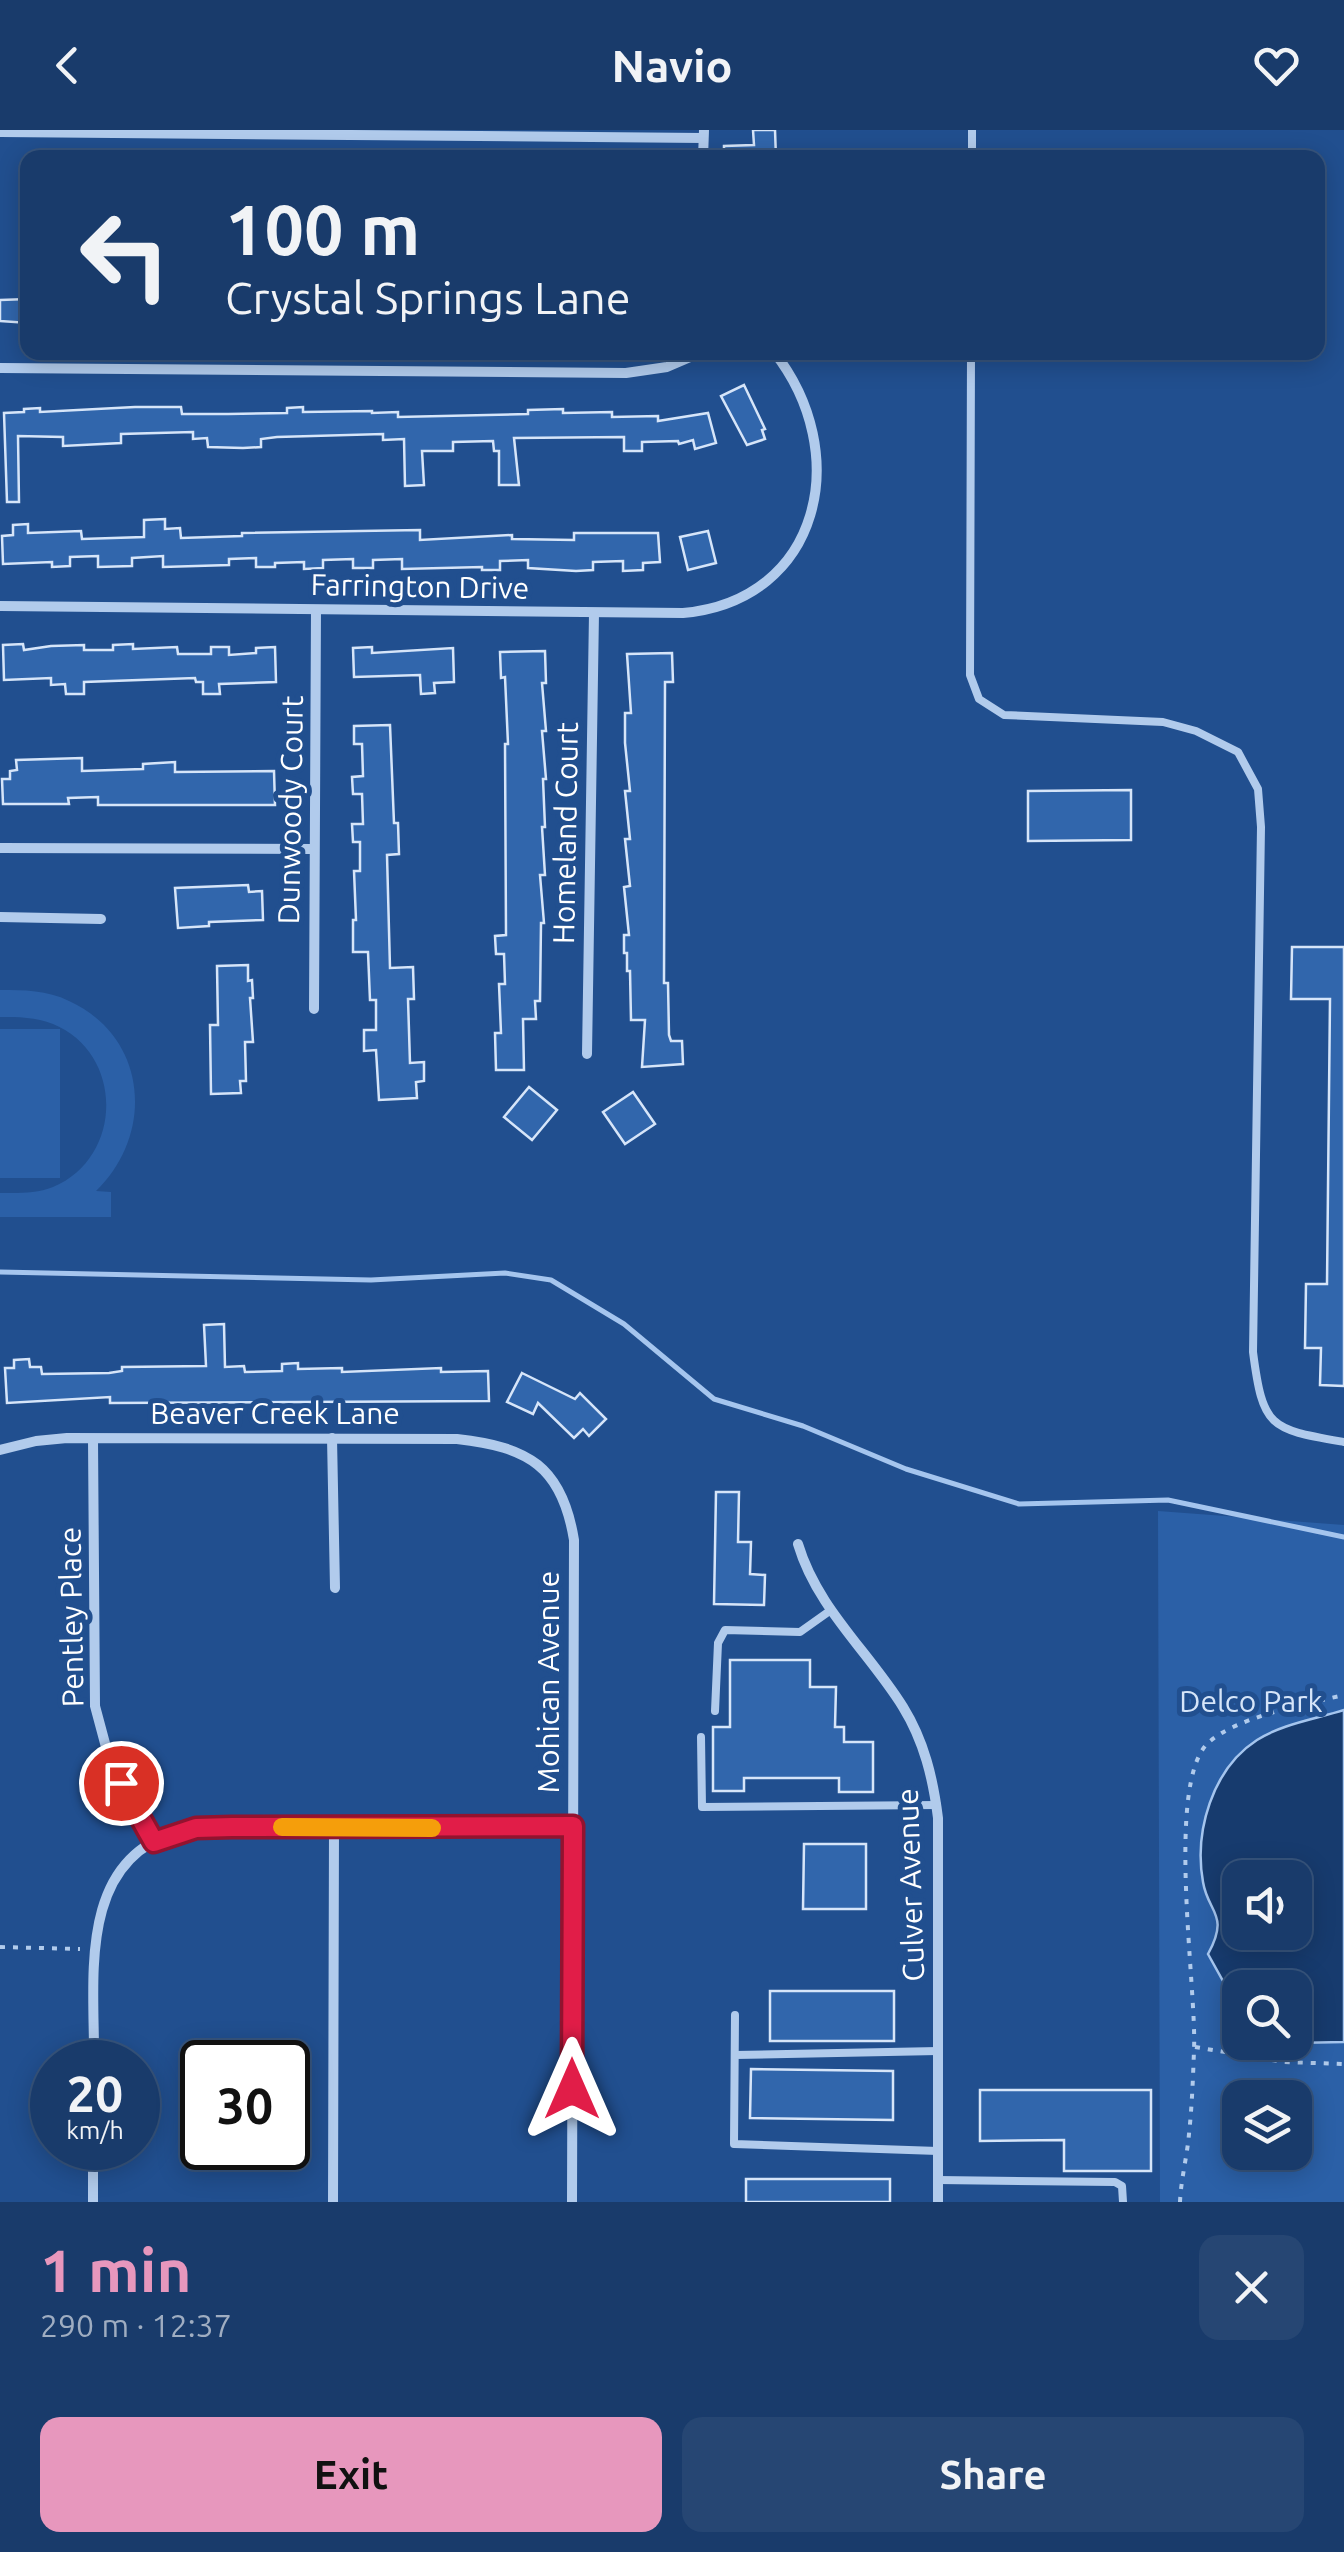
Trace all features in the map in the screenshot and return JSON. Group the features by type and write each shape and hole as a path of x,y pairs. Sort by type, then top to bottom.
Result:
{"street":[{"path":"0,132 704,134"},
{"path":"0,368 626,373 667,367 683,360"},
{"name":"Farrington Drive","path":"0,606 683,613 714,608 760,586 782,566 807,530 819,476 816,443 798,390 779,360"},
{"name":"Dunwoody Court","path":"314,1010 316,610"},
{"name":"Homeland Court","path":"586,1054 594,612"},
{"path":"0,848 314,850"},
{"path":"0,917 101,919"},
{"path":"332,1438 335,1588"},
{"name":"Beaver Creek Lane","path":"0,1450 36,1441 93,1439 457,1438 488,1442 530,1458 545,1470"},
{"name":"Pentley Place","path":"93,1439 95,1706 110,1762 154,1842"},
{"name":"Mohican Avenue","path":"545,1470 561,1490 574,1540 572,2202"},
{"name":"Culver Avenue","path":"798,1544 812,1580 910,1718 928,1760 936,1805 938,2202"},
{"path":"94,2040 94,1949 99,1914 106,1895 133,1858 154,1842 196,1828 573,1826"},
{"path":"333,2202 334,1828"},
{"path":"93,2202 94,2170"}],"lane":[{"path":"971,360 970,675 980,699 1004,715 1163,722 1196,731 1238,752 1258,789 1261,827 1253,1352 1258,1396 1270,1420 1295,1433 1344,1442"},
{"path":"715,1711 718,1643 726,1630 800,1632 831,1610"},
{"path":"702,1737 702,1807 936,1805"},
{"path":"735,2015 734,2144 938,2152"},
{"path":"734,2055 938,2051"},
{"path":"938,2180 1115,2182 1122,2186 1123,2202"}],"path":[{"path":"1180,2202 1190,2135 1195,2047 1188,1930 1187,1808 1193,1766 1207,1744 1228,1730 1344,1696"},
{"path":"0,1948 94,1949"},
{"path":"1195,2047 1284,2062 1344,2064"}],"green space":[{"path":"0,990 44,993 69,1001 95,1017 115,1038 128,1062 134,1088 134,1115 128,1142 115,1168 96,1191 111,1192 111,1217 0,1217 0,1193 47,1189 76,1173 93,1153 103,1130 106,1105 103,1080 93,1057 76,1038 47,1022 0,1017"},
{"path":"0,1029 60,1029 60,1178 0,1178"},
{"name":"Delco Park","path":"1158,1511 1344,1525 1344,2202 1160,2202"}],"shaded area":[{"path":"1344,1710 1344,2042 1312,2043 1312,1970 1222,1970 1222,1979 1208,1954 1217,1930 1201,1863 1210,1803 1228,1767 1241,1752 1257,1740 1299,1722"}],"building":[{"path":"753,130 775,130 776,150 724,150 724,146 754,145"},
{"path":"20,299 20,322 0,321 0,300"},
{"path":"744,385 765,429 765,439 747,445 721,396"},
{"path":"181,407 182,414 228,414 287,413 287,408 303,407 303,412 398,412 398,417 528,414 528,410 563,409 563,413 612,412 612,417 658,416 658,421 708,413 716,443 695,449 693,440 679,444 642,442 642,451 624,451 624,437 514,438 519,485 499,485 499,451 494,451 493,441 453,442 453,451 422,451 424,485 405,486 404,439 383,440 383,434 277,437 261,439 261,447 243,448 208,447 207,438 193,439 193,432 121,434 121,443 63,446 63,437 18,436 19,502 7,502 4,413 40,408 40,412"},
{"path":"165,519 165,529 180,528 181,538 420,530 420,540 512,535 512,539 574,540 574,533 658,533 660,562 643,563 643,570 623,571 623,561 593,562 593,570 576,571 528,568 528,560 500,561 500,570 402,569 402,559 373,560 373,568 353,568 353,559 323,560 323,568 304,569 304,562 256,567 256,558 229,559 229,565 163,567 163,556 132,558 132,566 98,567 98,556 70,557 70,566 52,567 52,562 3,564 2,536 13,535 13,525 28,524 28,533 81,531 82,539 144,537 144,520"},
{"path":"708,531 716,563 688,570 680,537"},
{"path":"23,644 24,650 84,645 84,650 113,650 113,645 133,644 133,649 177,647 178,654 211,654 211,647 229,647 229,655 275,647 276,682 219,684 220,694 203,694 203,682 196,682 195,678 84,682 84,694 66,694 65,684 51,685 51,678 4,680 3,645"},
{"path":"372,647 372,653 453,648 454,682 434,683 435,693 421,694 420,675 354,677 353,648"},
{"path":"545,651 545,875 540,875 544,923 540,1001 535,1001 536,1019 523,1019 524,1070 496,1070 495,1033 501,1033 499,984 505,984 504,954 496,954 495,936 506,935 508,744 500,652"},
{"path":"672,653 673,682 665,682 664,983 668,983 669,1035 671,1041 682,1041 683,1064 642,1067 645,1020 631,1020 630,971 624,953 624,935 629,935 624,887 630,886 625,839 630,839 625,791 630,791 625,743 625,713 631,713 627,654"},
{"path":"390,725 399,854 387,855 390,968 413,967 414,999 408,999 410,1063 424,1062 424,1081 416,1082 417,1098 379,1100 376,1050 364,1051 364,1030 376,1030 376,1000 370,1000 368,952 353,952 354,871 360,871 360,842 353,842 352,824 363,824 362,794 353,794 352,777 363,776 362,744 354,744 354,726"},
{"path":"82,758 82,771 143,769 143,764 175,762 175,772 274,771 275,805 98,805 98,797 68,798 69,804 3,804 2,779 10,779 10,771 17,770 16,760"},
{"path":"1131,790 1131,840 1028,841 1028,791"},
{"path":"248,885 249,892 262,891 263,920 209,922 209,926 178,928 175,888"},
{"path":"1292,947 1344,947 1344,1386 1320,1385 1321,1348 1305,1348 1306,1284 1327,1284 1330,999 1291,999"},
{"path":"248,965 248,981 252,980 253,1042 245,1042 246,1081 240,1081 241,1093 211,1094 210,1025 218,1025 217,966"},
{"path":"529,1087 557,1110 532,1140 504,1117"},
{"path":"633,1092 655,1124 625,1144 603,1112"},
{"path":"224,1324 225,1367 244,1366 245,1372 282,1371 282,1364 298,1363 298,1369 342,1368 342,1372 441,1368 441,1372 488,1371 489,1401 110,1403 110,1397 7,1403 5,1368 14,1368 14,1360 29,1359 30,1367 41,1367 42,1374 109,1373 122,1371 122,1367 206,1366 204,1325"},
{"path":"522,1373 575,1399 580,1393 606,1419 589,1436 583,1429 574,1438 538,1403 533,1414 507,1402"},
{"path":"716,1492 739,1492 738,1542 751,1542 750,1574 765,1575 764,1605 714,1604"},
{"path":"730,1660 810,1660 810,1687 836,1687 835,1727 844,1727 844,1742 873,1742 873,1792 839,1792 839,1778 744,1778 744,1791 713,1791 713,1727 730,1727"},
{"path":"804,1844 866,1844 866,1909 803,1909"},
{"path":"770,1991 894,1991 894,2041 770,2041"},
{"path":"751,2069 893,2071 893,2120 750,2118"},
{"path":"980,2090 1151,2090 1151,2171 1064,2171 1064,2140 980,2141"},
{"path":"746,2179 890,2179 890,2202 746,2202"}],"waterway":[{"path":"0,1272 371,1280 505,1273 551,1280 624,1324 714,1399 803,1426 906,1469 1019,1504 1168,1500 1344,1537"}],"slow traffic":[{"path":"282,1827 432,1828"}],"route":[{"path":"121,1783 154,1842 196,1828 573,1826 572,2089"}]}
